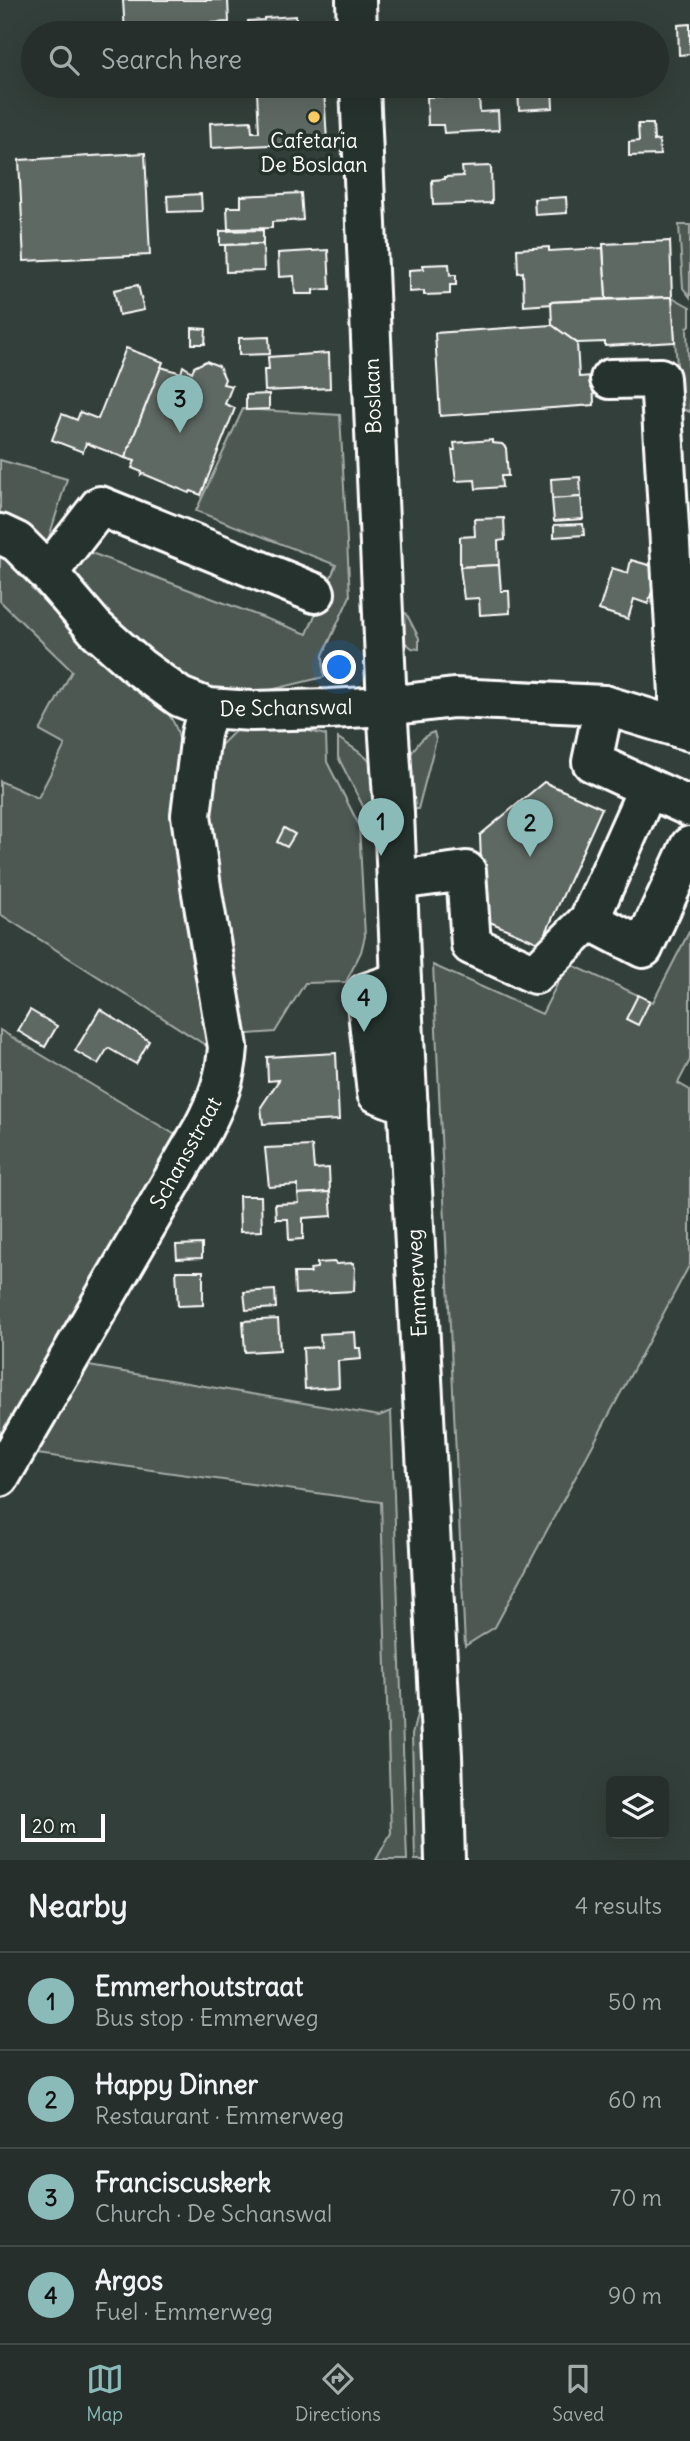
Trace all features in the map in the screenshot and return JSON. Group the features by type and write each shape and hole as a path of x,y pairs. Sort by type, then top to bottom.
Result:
{"main road":[{"path":"356,0 357,21"},
{"name":"Boslaan","path":"361,98 387,706"},
{"path":"610,379 660,378 679,692 684,730"},
{"path":"48,573 100,506 315,593"},
{"name":"De Schanswal","path":"0,534 17,542 48,573 95,628 139,667 180,697 208,708 253,711 387,706 454,698 604,705 684,730"},
{"path":"604,705 592,762 690,807"},
{"name":"Emmerweg","path":"387,706 442,1756 445,1860"},
{"name":"Schansstraat","path":"0,1477 203,1128 218,1099 226,1072 228,1047 191,815 201,734 208,708"},
{"path":"397,880 466,871 471,945 535,974 589,920 648,788"},
{"path":"589,920 643,948 690,846"}],"shaded area":[{"path":"679,225 690,225 690,297 683,288"},
{"path":"672,297 690,307 690,325 687,328 690,412 680,408"},
{"path":"243,409 340,415 350,596 323,655 324,677 254,694 211,691 171,676 66,575 86,551 307,634 336,565 196,511"},
{"path":"0,460 67,479 46,547 18,523 0,514"},
{"path":"0,552 34,579 31,588 74,631 164,708 175,725 179,741 178,777 210,1048 0,914 0,781 38,798 65,745 40,731 72,671 0,601"},
{"path":"406,613 419,638 419,649 412,648 403,641 398,614"},
{"path":"267,725 326,735 327,762 359,825 365,936 361,952 346,982 305,983 275,1032 236,1035 201,834 218,748 234,732"},
{"path":"434,732 436,740 418,809 407,810 404,780 406,765 420,742"},
{"path":"338,738 366,758 377,771 380,787 370,820 338,757"},
{"path":"690,930 690,1060 678,1083 690,1090 690,1264 495,1627 465,1646 433,965 542,1014 568,963 653,1002"},
{"path":"0,1030 184,1140 0,1454"},
{"path":"89,1366 379,1416 391,1411 407,1860 376,1860 391,1833 381,1502 37,1454"},
{"path":"424,1685 432,1860 415,1860 412,1735"}],"building":[{"path":"123,0 228,0 229,21 124,21"},
{"path":"296,16 296,21 248,21"},
{"path":"690,24 690,54 679,55 678,25"},
{"path":"257,98 325,98 327,142 211,148 210,123 251,121 252,132 259,132"},
{"path":"427,98 479,98 480,112 498,111 499,130 444,133 443,125 428,125"},
{"path":"518,98 553,98 553,108 519,110"},
{"path":"638,124 653,124 654,141 659,140 660,155 629,156 629,142 639,141"},
{"path":"145,153 150,255 24,261 19,160"},
{"path":"491,166 492,203 433,205 432,180 463,176 462,167"},
{"path":"301,193 303,220 272,222 272,228 228,229 227,207 241,207 241,196"},
{"path":"201,194 202,211 168,212 167,196"},
{"path":"566,197 567,213 535,215 534,199"},
{"path":"263,230 263,244 220,245 220,231"},
{"path":"670,241 672,297 606,299 603,244"},
{"path":"263,244 264,271 226,272 225,245"},
{"path":"549,247 549,251 603,248 606,299 524,306 523,272 518,273 517,249"},
{"path":"328,250 330,289 313,290 313,294 295,294 294,276 279,277 278,253"},
{"path":"449,264 450,275 456,275 456,285 450,285 450,294 424,295 424,291 409,292 409,270 424,269 423,265"},
{"path":"138,285 144,310 119,315 114,290"},
{"path":"672,297 675,342 605,346 605,342 577,343 552,325 551,302"},
{"path":"552,325 577,343 579,377 593,376 594,405 440,416 435,333"},
{"path":"192,328 206,329 205,344 192,344"},
{"path":"269,337 270,354 239,355 239,338"},
{"path":"126,348 163,362 125,458 86,443 83,452 52,440 62,414 77,420 80,412 98,419"},
{"path":"329,353 330,388 265,391 264,370 269,370 268,357"},
{"path":"206,361 219,366 225,379 223,384 232,386 225,404 235,408 201,495 141,475 142,472 132,468 135,461 125,458 161,367 181,373 183,366 192,372 194,367"},
{"path":"269,394 269,409 246,410 246,395"},
{"path":"492,440 492,443 502,444 506,448 508,476 501,476 502,487 476,489 475,480 456,481 452,450 455,450 454,443"},
{"path":"580,477 581,497 552,499 551,479"},
{"path":"581,497 583,519 554,521 552,499"},
{"path":"504,518 505,540 498,541 499,565 460,567 460,537 475,536 474,519"},
{"path":"583,524 584,535 554,537 554,525"},
{"path":"631,560 659,568 648,604 634,599 628,619 599,610 612,568 628,573"},
{"path":"499,565 501,591 509,591 510,613 480,615 479,598 464,599 460,567"},
{"path":"544,782 602,808 541,944 483,919 480,835"},
{"path":"284,828 295,834 287,847 277,842"},
{"path":"638,995 650,1001 638,1025 626,1019"},
{"path":"100,1009 149,1041 136,1064 108,1048 98,1064 75,1051"},
{"path":"30,1010 57,1026 45,1047 18,1031"},
{"path":"336,1053 339,1120 263,1124 261,1107 279,1080 268,1081 267,1057"},
{"path":"312,1146 314,1169 329,1168 330,1192 298,1194 298,1185 269,1187 265,1148"},
{"path":"330,1192 332,1216 303,1218 303,1239 289,1240 288,1219 276,1219 275,1204 299,1203 298,1194"},
{"path":"239,1196 261,1196 262,1231 240,1232"},
{"path":"202,1244 202,1258 177,1259 176,1245"},
{"path":"317,1263 353,1263 354,1291 295,1294 294,1273 311,1273 310,1269 317,1268"},
{"path":"176,1271 203,1271 203,1305 178,1306"},
{"path":"275,1290 276,1308 246,1310 244,1292"},
{"path":"278,1319 280,1350 245,1352 243,1321"},
{"path":"355,1332 356,1348 360,1348 361,1359 338,1361 339,1387 305,1389 303,1348 321,1347 320,1334"}],"place":[{"name":"Cafetaria De Boslaan","path":"314,117"},
{"name":"Franciscuskerk","path":"180,433"},
{"name":"Emmerhoutstraat","path":"381,856"},
{"name":"Happy Dinner","path":"530,857"},
{"name":"Argos","path":"364,1032"}]}
